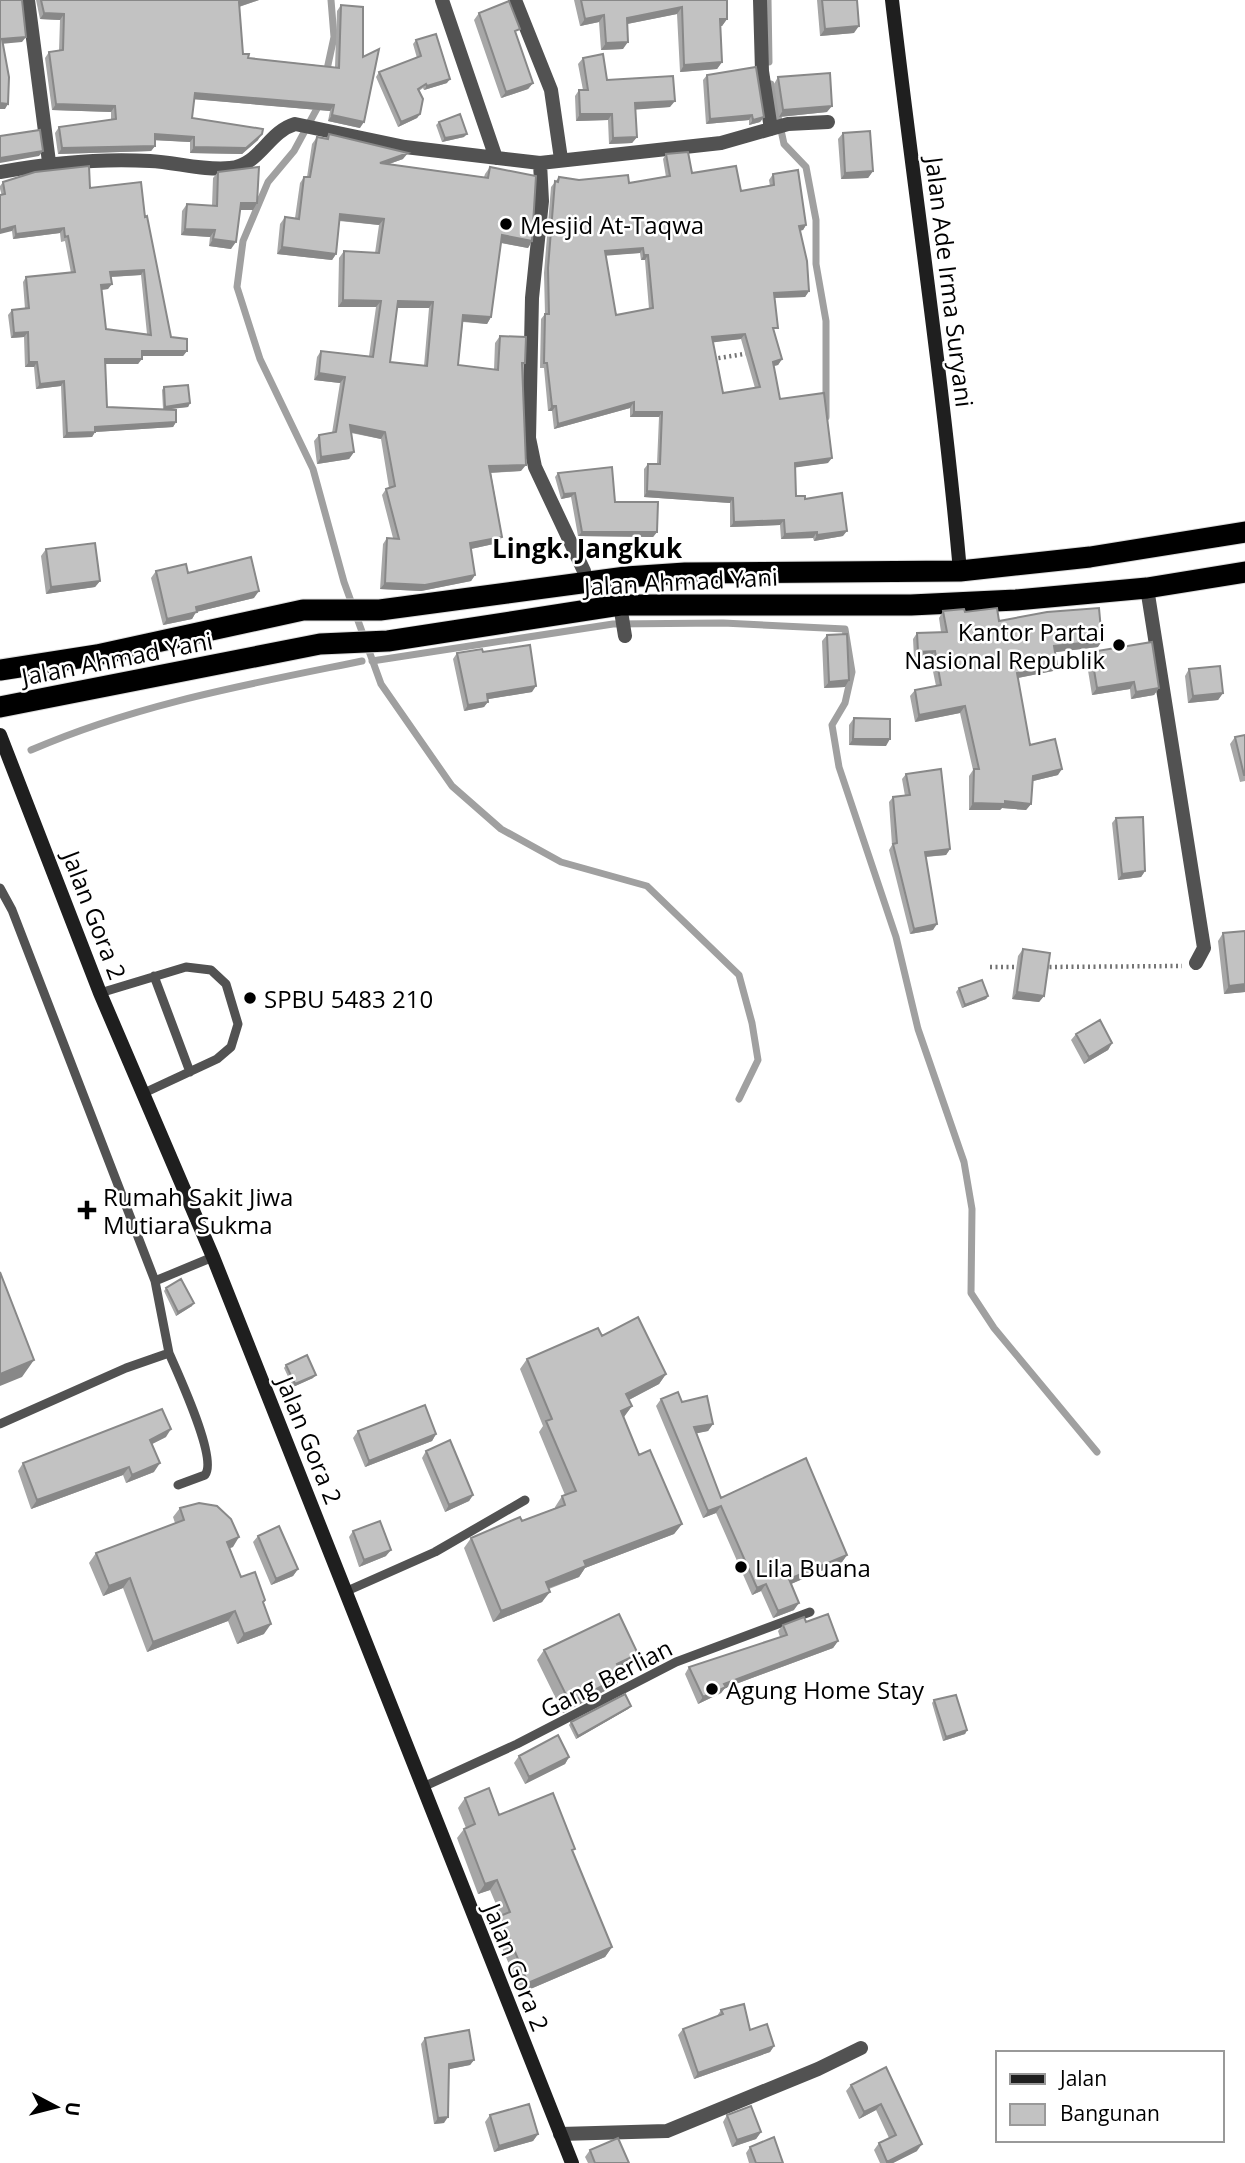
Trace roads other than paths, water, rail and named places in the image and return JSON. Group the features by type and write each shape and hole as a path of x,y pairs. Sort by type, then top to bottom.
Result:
{"highway":[{"path":"0,670 97,655 303,610 380,610 685,573 960,571 1152,547 1245,532"},
{"name":"Jalan Ahmad Yani","path":"0,707 320,644 388,641 621,611 1016,600 1147,588 1245,572"},
{"path":"442,603 449,632"},
{"path":"268,618 278,652"}],"street":[{"path":"27,0 49,162"},
{"path":"442,0 496,158"},
{"path":"515,0 551,90 561,159"},
{"path":"760,0 762,71 778,127"},
{"name":"Jalan Ade Irma Suryani","path":"892,0 933,343 948,441 960,571"},
{"path":"0,172 49,162 149,160 231,168 256,157 280,131 295,124 405,147 540,163 721,143 778,127 828,122"},
{"path":"540,163 542,201 532,298 529,438 535,467 584,571 586,583"},
{"path":"1147,588 1204,948 1202,958 1196,963"},
{"path":"621,611 625,636"},
{"name":"Jalan Gora 2","path":"0,735 100,993 214,1257 572,2163"},
{"path":"560,2134 667,2131 818,2069 861,2048"}],"lane":[{"path":"0,888 17,922 155,1281 169,1353 191,1407 209,1464 205,1475 178,1485"},
{"path":"100,993 186,967 211,970 226,984 238,1024 231,1047 218,1059 144,1093"},
{"path":"154,976 190,1072"},
{"path":"155,1281 214,1257"},
{"path":"0,1424 126,1368 169,1353"},
{"path":"346,1591 435,1552 525,1500"},
{"name":"Gang Berlian","path":"423,1787 517,1744 676,1662 810,1612"}],"waterway":[{"path":"326,74 334,37 331,0"},
{"path":"768,0 769,62"},
{"path":"771,84 784,144 806,167 816,220 816,264 826,321 826,417"},
{"path":"320,103 294,151 268,182 243,241 237,287 260,359 313,469 344,582 381,684 452,786 501,829 561,862 647,886 739,975 752,1023 758,1060 739,1099"},
{"path":"372,661 613,624 723,623 845,629 852,672 845,703 832,725 839,767 896,937 918,1029 964,1162 972,1209 971,1293 994,1328 1097,1452"},
{"path":"31,750 71,734 153,708 236,687 362,661"}],"place":[{"name":"Mesjid At-Taqwa","path":"506,224"},
{"name":"Kantor Partai Nasional Republik","path":"1119,645"},
{"name":"SPBU 5483 210","path":"250,998"},
{"name":"Rumah Sakit Jiwa Mutiara Sukma","path":"87,1210"},
{"name":"Lila Buana","path":"741,1567"},
{"name":"Agung Home Stay","path":"712,1689"}],"district":[{"name":"Lingk. Jangkuk","path":"587,548"}]}
